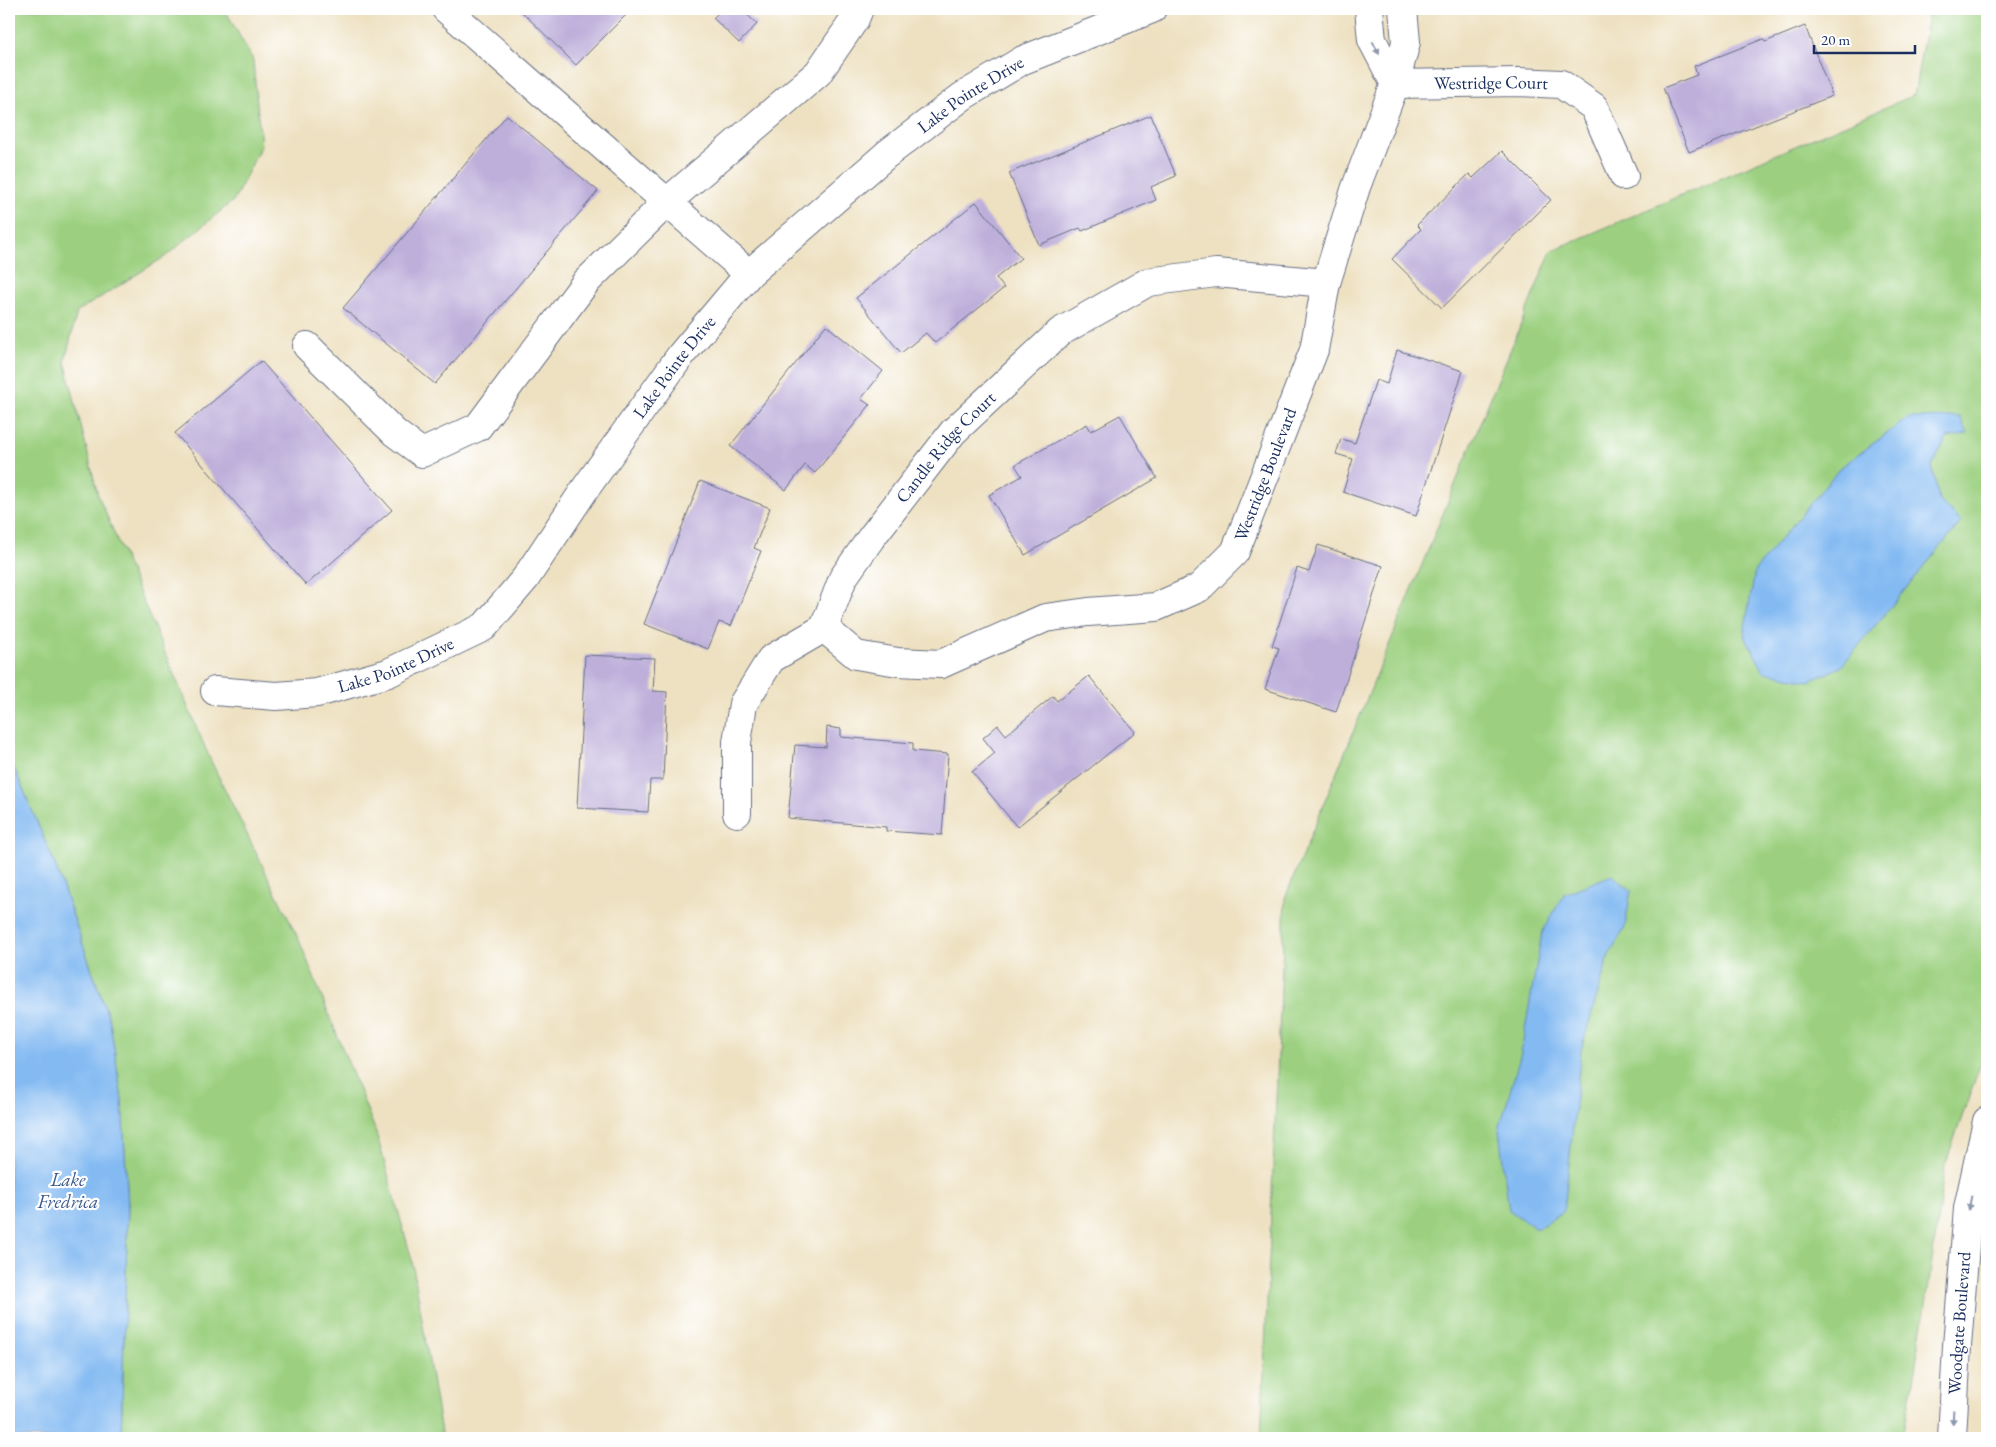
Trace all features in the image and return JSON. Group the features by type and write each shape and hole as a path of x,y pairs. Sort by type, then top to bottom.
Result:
{"street":[{"path":"446,9 749,274"},
{"path":"307,346 396,433 422,452 478,427 586,282 667,202 818,73 855,19 859,9"},
{"name":"Lake Pointe Drive","path":"215,691 276,696 317,693 388,673 484,627 525,579 585,489 681,355 749,274 887,154 962,96 1023,60 1152,9"},
{"path":"1369,9 1372,40 1395,84"},
{"name":"Westridge Boulevard","path":"824,628 856,655 898,662 941,664 1045,618 1088,612 1156,608 1199,588 1235,552 1314,350 1326,283 1356,187 1395,84 1406,42 1403,9"},
{"name":"Westridge Court","path":"1395,84 1519,82 1561,84 1594,107 1624,176"},
{"name":"Candle Ridge Court","path":"824,628 843,578 871,538 953,432 1060,332 1148,282 1216,273 1326,283"},
{"path":"738,813 737,742 743,704 771,659 824,628"},
{"name":"Woodgate Boulevard","path":"1952,1438 1968,1208 1987,1121"}],"green space":[{"path":"9,9 220,9 228,15 253,60 261,146 234,200 166,256 77,312 65,361 98,495 210,759 299,940 376,1132 412,1260 442,1438 121,1438 128,1205 122,1100 110,1022 54,862 9,756"},
{"path":"1929,9 1987,9 1987,1046 1945,1165 1926,1305 1903,1438 1261,1438 1285,898 1551,251 1914,95"}],"water":[{"path":"1960,417 1968,434 1947,438 1932,466 1939,500 1961,522 1841,667 1809,681 1764,672 1744,634 1755,570 1840,468 1908,418"},
{"name":"Lake Fredrica","path":"9,756 54,862 110,1022 122,1100 128,1205 121,1438 9,1438"},
{"path":"1612,875 1631,890 1625,927 1609,955 1581,1050 1564,1211 1537,1229 1509,1210 1499,1130 1521,1053 1542,933 1564,894"}],"building":[{"path":"519,9 632,9 576,65"},
{"path":"722,9 741,9 757,24 739,43 713,18"},
{"path":"1805,26 1832,96 1689,152 1663,88 1697,75 1694,66 1763,39 1765,42"},
{"path":"507,115 598,191 435,384 343,308"},
{"path":"1151,115 1176,176 1151,187 1156,200 1082,231 1080,228 1039,245 1009,173"},
{"path":"1502,151 1551,200 1442,308 1392,259 1421,229 1417,225 1469,174 1473,178"},
{"path":"976,202 1021,258 996,278 1004,288 935,343 926,333 901,353 856,298"},
{"path":"826,325 883,371 861,399 870,405 815,473 805,465 786,490 730,446"},
{"path":"1397,350 1463,371 1416,516 1343,492 1353,459 1336,454 1341,439 1355,443 1376,380 1387,384"},
{"path":"261,361 392,510 306,585 175,433"},
{"path":"1120,415 1157,478 1025,555 989,495 1022,476 1015,465 1087,424 1091,431"},
{"path":"700,481 770,508 754,548 761,551 731,626 719,622 708,649 644,624"},
{"path":"1318,545 1383,566 1336,712 1265,689 1279,648 1272,646 1297,568 1309,572"},
{"path":"585,655 655,658 653,691 667,692 663,780 650,780 648,812 577,808"},
{"path":"1089,676 1135,732 1017,827 972,772 995,753 983,738 998,725 1006,735 1053,696 1057,701"},
{"path":"827,727 841,729 841,737 913,743 913,751 948,754 942,835 886,831 886,827 788,818 795,745 826,747"}]}
